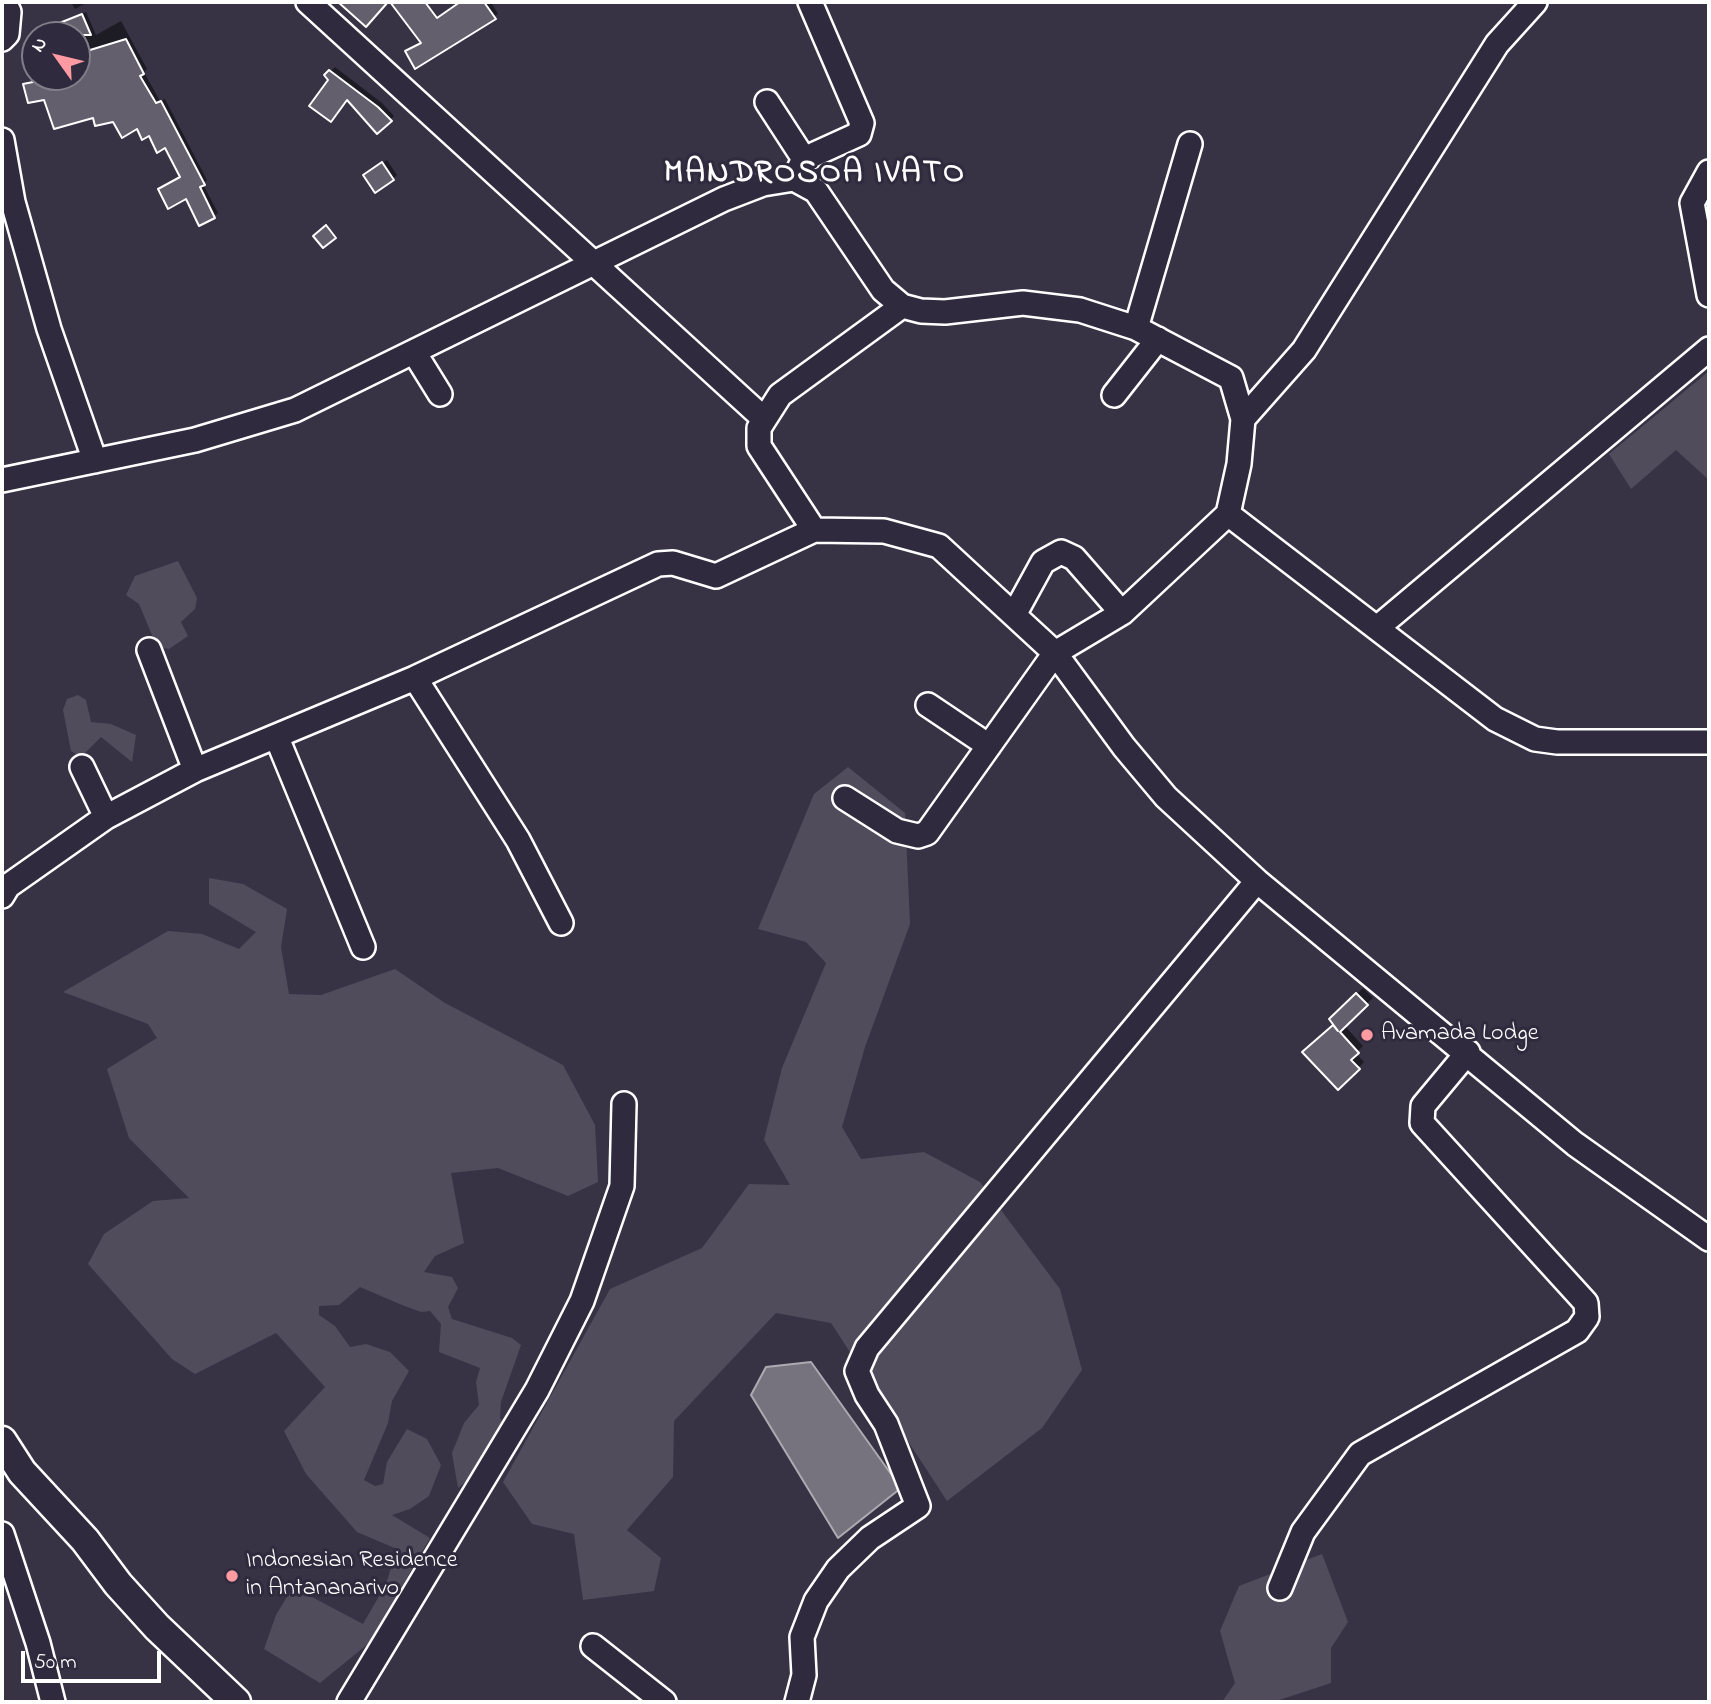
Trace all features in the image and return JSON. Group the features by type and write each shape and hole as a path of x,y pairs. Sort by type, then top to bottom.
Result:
{"main road":[{"path":"2,1441 22,1472 85,1540 118,1584 157,1627 236,1702"}],"street":[{"path":"2,39 7,34 9,12 4,2"},
{"path":"308,2 764,418"},
{"path":"2,480 195,440 295,410 597,264 724,199 799,169 859,134 862,123 810,2"},
{"path":"1243,419 1304,350 1497,44 1535,2"},
{"path":"767,102 799,169 883,290 902,306 921,311 945,312 1023,303 1080,310 1136,328 1231,378 1243,419 1228,514 1122,613 1055,653 927,833 918,836 897,831 845,798"},
{"path":"2,140 13,202 49,329 95,461"},
{"path":"1136,328 1190,144"},
{"path":"1709,172 1692,204 1709,295"},
{"path":"814,530 759,446 759,428 780,395 902,306"},
{"path":"1114,396 1158,339"},
{"path":"1377,628 1709,349"},
{"path":"414,352 440,394"},
{"path":"1228,514 1495,719 1535,738 1636,744 1709,742"},
{"path":"4,884 106,817 195,771 415,678 658,564 673,562 716,576 814,530 884,531 939,545 1055,653 1124,747 1166,797 1256,881 1468,1052 1575,1144 1709,1239"},
{"path":"1014,615 1044,562 1061,551 1074,558 1122,613"},
{"path":"149,650 195,771"},
{"path":"415,678 517,840 561,923"},
{"path":"928,705 989,746"},
{"path":"277,738 363,947"},
{"path":"82,767 106,817"},
{"path":"797,1702 804,1675 802,1637 816,1601 838,1569 870,1538 918,1506 886,1424 867,1395 857,1371 867,1348 1256,881"},
{"path":"1280,1588 1303,1532 1360,1454 1577,1331 1587,1317 1586,1303 1422,1123 1423,1106 1468,1052"},
{"path":"349,1702 537,1390 582,1301 622,1186 624,1104"},
{"path":"2,1534 38,1643 52,1702"},
{"path":"593,1646 664,1702"}],"shaded area":[{"path":"1709,371 1709,480 1676,450 1631,489 1609,454"},
{"path":"178,561 197,598 195,609 181,622 188,636 169,649 157,647 139,604 126,595 135,576"},
{"path":"78,695 86,700 91,722 111,724 136,735 132,762 101,737 81,757 71,751 63,710 67,699"},
{"path":"848,767 905,813 910,924 865,1047 842,1127 861,1159 924,1152 980,1182 1060,1289 1082,1370 1042,1428 947,1501 831,1323 776,1313 674,1421 673,1477 627,1530 661,1558 654,1591 583,1600 574,1534 532,1524 503,1482 610,1289 702,1248 749,1184 790,1185 764,1140 782,1068 826,963 806,942 758,929 814,794"},
{"path":"209,878 243,884 287,909 281,947 289,994 321,995 395,969 445,1003 563,1065 595,1125 598,1182 568,1196 498,1168 451,1173 464,1243 435,1256 424,1272 452,1277 458,1288 448,1307 452,1319 512,1338 521,1345 501,1402 500,1418 508,1431 484,1467 458,1488 452,1453 464,1423 479,1405 476,1382 480,1368 439,1352 441,1324 430,1311 421,1312 360,1287 339,1305 319,1306 319,1315 335,1326 350,1347 366,1344 390,1352 409,1371 392,1401 388,1423 364,1480 375,1486 383,1484 387,1462 407,1429 427,1439 441,1465 429,1496 410,1509 392,1515 430,1538 369,1643 320,1683 264,1649 276,1615 293,1587 363,1624 386,1584 397,1549 357,1532 306,1474 284,1431 325,1387 276,1333 195,1374 172,1359 88,1264 104,1234 153,1201 189,1198 129,1138 107,1069 157,1038 148,1024 63,992 168,931 202,934 239,949 256,932 209,904"},
{"path":"811,1362 901,1488 838,1538 751,1395 766,1367"},
{"path":"1322,1554 1348,1622 1331,1648 1331,1683 1273,1702 1222,1702 1235,1683 1220,1631 1239,1586"}],"building":[{"path":"338,2 388,2 366,27"},
{"path":"390,2 425,2 437,18 460,2 484,2 496,19 415,69 405,51 421,43"},
{"path":"82,14 85,21 64,21"},
{"path":"126,39 144,74 140,76 156,103 161,101 205,185 200,187 215,218 199,226 186,199 168,209 158,189 180,177 165,148 157,153 149,136 142,140 137,129 122,138 113,122 95,126 93,118 54,129 44,100 28,103 25,91 91,91 91,50"},
{"path":"329,70 392,121 377,134 347,100 331,122 309,106 328,80 324,75"},
{"path":"382,162 394,180 375,193 363,175"},
{"path":"326,225 336,238 323,248 313,236"},
{"path":"1356,993 1368,1005 1340,1032 1359,1053 1351,1060 1360,1069 1338,1090 1302,1052 1333,1025 1338,1031 1329,1019"}],"place":[{"name":"Avamada Lodge","path":"1367,1035"},
{"name":"Indonesian Residence in Antananarivo","path":"232,1576"}],"district":[{"name":"MANDROSOA IVATO","path":"815,176"}]}
